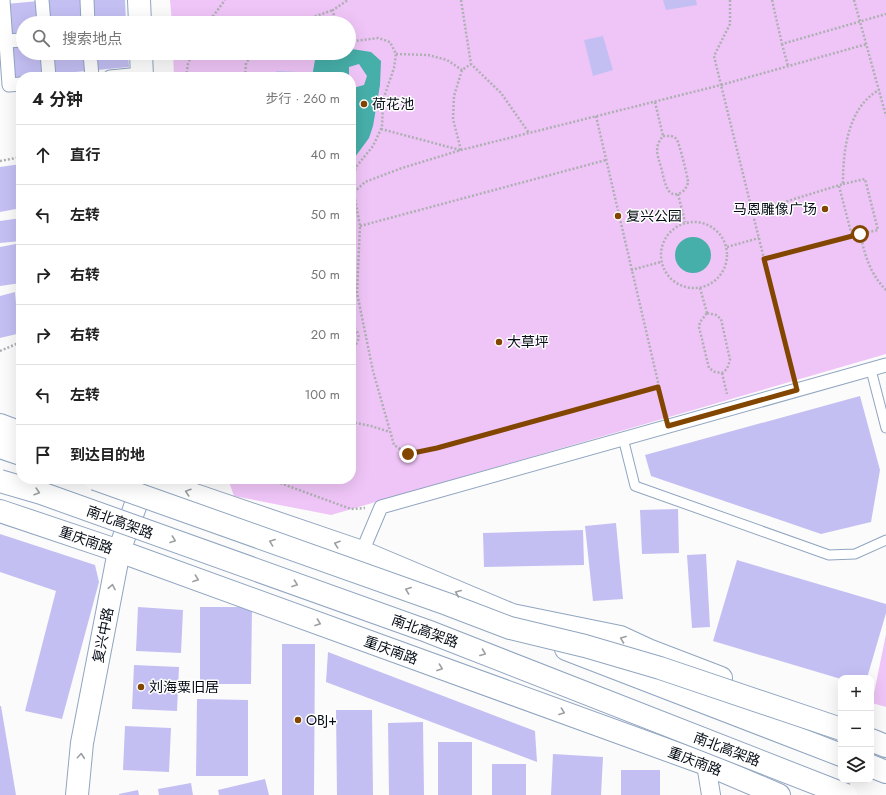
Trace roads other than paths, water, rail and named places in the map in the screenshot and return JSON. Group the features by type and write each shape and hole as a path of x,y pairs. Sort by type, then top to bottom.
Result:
{"main road":[{"path":"138,0 139,16"},
{"path":"141,60 141,72"},
{"path":"0,425 16,431"},
{"path":"0,447 16,452"},
{"name":"南北高架路","path":"0,481 49,496 427,631 846,795"},
{"path":"109,484 432,599 660,668 838,729"},
{"name":"复兴中路","path":"77,795 82,743 119,551 144,484"},
{"path":"166,484 209,495 362,552 511,622 838,754"},
{"name":"重庆南路","path":"0,511 119,551 706,764 779,795"},
{"path":"511,622 620,637 648,650 838,725"},
{"path":"511,622 670,681 838,749"},
{"path":"648,650 670,681"},
{"path":"874,739 886,745"},
{"path":"874,741 886,745"},
{"path":"874,762 886,767"},
{"path":"874,767 886,772"}],"street":[{"path":"3,0 9,85 16,84"},
{"path":"42,0 43,16"},
{"path":"87,0 88,16"},
{"path":"6,41 16,40"},
{"path":"48,60 49,72"},
{"path":"91,60 92,72"},
{"path":"362,552 381,507 623,438 886,366"},
{"path":"706,764 711,795"}],"lane":[{"path":"871,370 886,428"},
{"path":"623,438 635,486 828,555 855,554 886,540"}],"water":[{"name":"荷花池","path":"356,50 371,52 381,61 380,85 373,126 369,138 356,156 356,87 364,85 367,76 359,64 349,67 349,72 313,72 315,60 356,60"},
{"path":"693,237 703,240 708,245 711,255 708,265 703,270 693,273 683,270 678,265 675,255 678,245 683,240"}],"place":[{"name":"荷花池","path":"364,104"},
{"name":"马恩雕像广场","path":"825,209"},
{"name":"复兴公园","path":"618,216"},
{"name":"大草坪","path":"499,342"},
{"name":"刘海粟旧居","path":"141,687"},
{"name":"OBJ+","path":"298,720"}]}
